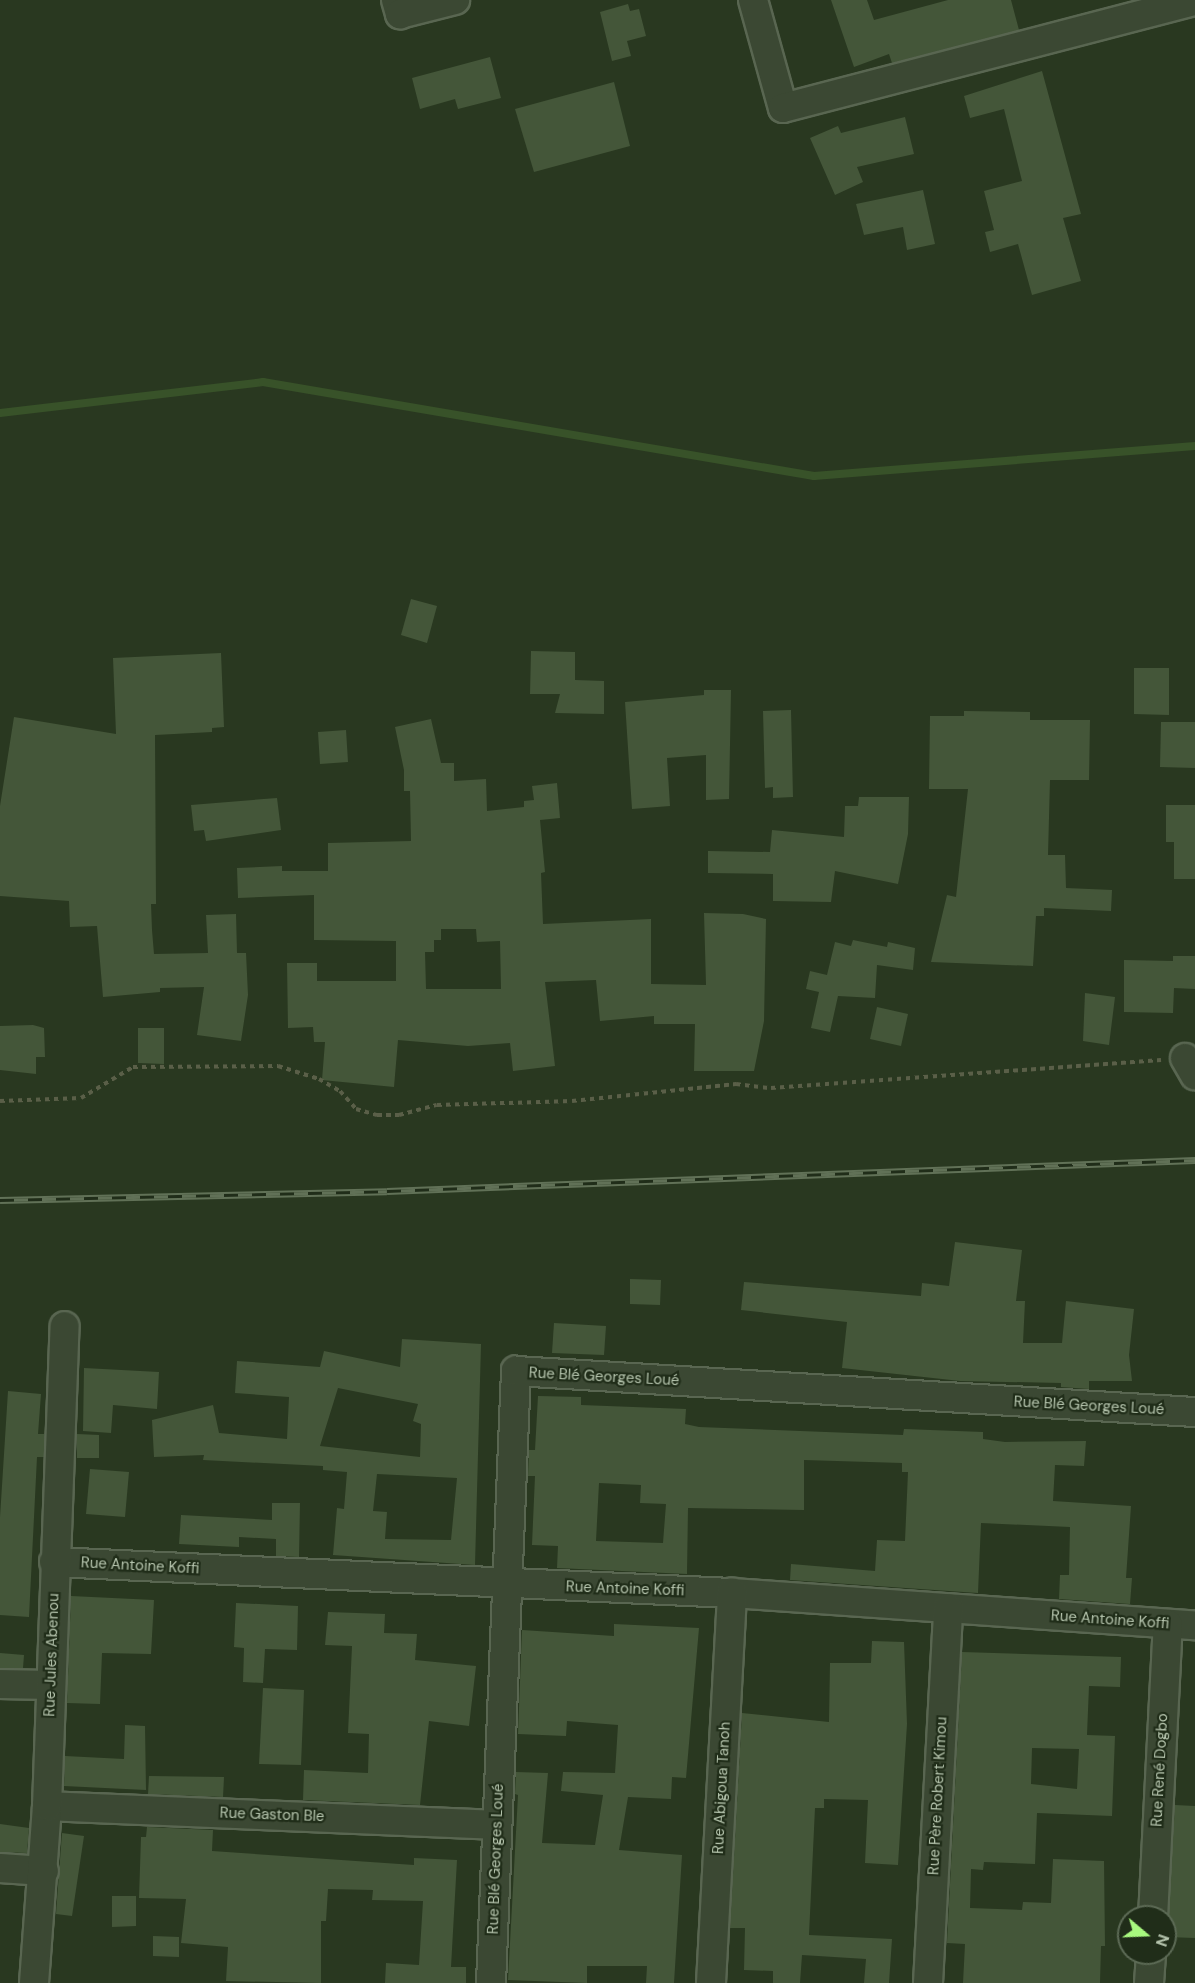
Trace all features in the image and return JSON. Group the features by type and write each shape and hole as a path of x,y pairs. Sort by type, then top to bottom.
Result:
{"street":[{"path":"396,0 400,14 455,0"},
{"path":"753,0 783,108 1195,1"},
{"name":"Rue Jules Abenou","path":"34,1983 44,1871 54,1562 65,1326"},
{"name":"Rue Blé Georges Loué","path":"491,1983 516,1371 1195,1412"},
{"name":"Rue Antoine Koffi","path":"54,1562 732,1593 1181,1624"},
{"name":"Rue Abigoua Tanoh","path":"711,1983 732,1593"},
{"name":"Rue Père Robert Kimou","path":"928,1983 948,1609"},
{"name":"Rue René Dogbo","path":"1154,1905 1181,1624"},
{"path":"0,1684 51,1685"},
{"name":"Rue Gaston Ble","path":"47,1806 497,1825"},
{"path":"0,1868 44,1871"},
{"path":"1149,1983 1150,1965"}],"path":[{"path":"0,1101 81,1098 133,1067 278,1066 319,1079 340,1090 356,1108 377,1115 399,1115 437,1105 572,1101 736,1084 771,1088 1190,1067"}],"building":[{"path":"831,0 867,0 874,20 948,0 1011,0 1019,30 892,63 889,54 854,67"},
{"path":"628,4 630,11 639,9 646,36 627,41 631,56 612,61 600,12"},
{"path":"490,57 501,98 458,109 455,99 420,109 412,78"},
{"path":"1042,71 1081,214 1063,218 1081,281 1032,295 1018,244 990,252 985,232 994,230 984,191 1022,181 1004,109 970,118 964,96"},
{"path":"614,82 630,146 534,172 515,109"},
{"path":"905,117 914,154 857,167 863,182 835,195 810,138 838,126 841,133"},
{"path":"923,190 935,244 907,250 903,227 864,235 856,204"},
{"path":"411,599 437,606 427,643 401,635"},
{"path":"531,651 575,652 575,680 604,681 604,714 555,713 560,694 530,694"},
{"path":"221,653 224,727 212,728 212,732 155,735 156,904 151,904 152,930 154,954 208,953 206,915 236,914 237,953 246,953 248,995 241,1041 197,1035 204,987 160,988 160,992 103,997 97,926 70,927 69,901 0,896 0,806 14,717 116,734 113,658"},
{"path":"1134,668 1169,668 1169,715 1134,714"},
{"path":"704,690 731,690 729,799 706,800 706,755 667,758 670,806 632,809 625,702 704,695"},
{"path":"791,710 793,797 773,798 773,787 765,788 763,711"},
{"path":"964,711 1030,712 1030,720 1090,720 1089,780 1050,780 1048,855 1065,855 1066,888 1112,890 1111,911 1044,908 1044,916 1036,916 1033,966 931,962 947,895 956,897 968,789 929,789 930,716 964,716"},
{"path":"431,719 441,763 454,763 454,781 486,779 487,811 524,807 524,801 534,800 532,786 557,783 560,818 540,820 545,872 541,873 543,924 651,919 651,984 706,985 704,913 743,914 766,919 764,1021 754,1071 694,1071 695,1024 654,1024 654,1016 600,1021 596,980 545,982 555,1066 513,1071 510,1043 468,1046 398,1040 394,1087 322,1080 325,1042 314,1042 313,1027 288,1028 287,963 317,963 317,981 396,981 396,941 314,940 314,895 238,898 237,868 282,866 282,871 328,871 328,843 411,841 410,791 404,791 404,770 395,727","holes":["441,929 476,929 477,942 500,941 501,989 426,989 425,952 434,952 434,940 441,940"]},
{"path":"1161,722 1195,722 1195,768 1160,767"},
{"path":"346,730 348,762 320,764 318,732"},
{"path":"859,797 909,797 908,834 898,884 835,871 831,902 773,901 773,874 708,873 708,851 770,852 772,830 844,837 845,806 858,806"},
{"path":"277,798 281,830 206,841 204,830 194,831 191,805"},
{"path":"1166,805 1195,805 1195,879 1174,879 1174,842 1166,842"},
{"path":"853,940 887,947 888,942 915,948 913,970 877,965 875,998 838,996 830,1032 811,1028 819,992 806,989 810,971 827,975 835,942 851,946"},
{"path":"1173,956 1195,956 1195,989 1174,988 1173,1013 1124,1012 1124,960 1173,961"},
{"path":"1085,993 1115,997 1109,1045 1083,1041"},
{"path":"877,1007 908,1014 901,1046 870,1039"},
{"path":"33,1025 44,1028 45,1057 36,1057 36,1074 0,1070 0,1026"},
{"path":"138,1028 164,1028 164,1064 138,1063"},
{"path":"955,1242 1022,1250 1016,1301 1025,1301 1023,1343 1062,1343 1066,1301 1134,1309 1129,1355 1132,1381 1089,1381 1089,1389 1061,1387 1061,1383 960,1381 842,1368 847,1322 741,1310 744,1282 921,1296 922,1283 949,1286"},
{"path":"630,1279 661,1280 660,1305 630,1304"},
{"path":"554,1323 606,1326 604,1355 552,1353"},
{"path":"402,1339 481,1344 475,1565 333,1555 337,1508 344,1509 347,1472 323,1470 323,1466 203,1460 204,1455 154,1457 152,1420 213,1405 219,1433 287,1439 289,1397 235,1393 237,1361 320,1367 324,1351 400,1367","holes":["338,1388 418,1404 413,1421 421,1424 420,1457 320,1446","377,1474 457,1478 451,1540 385,1539 387,1512 373,1511"]},
{"path":"84,1368 159,1372 157,1409 113,1405 111,1433 83,1431"},
{"path":"8,1391 41,1394 38,1434 44,1434 44,1457 37,1457 29,1617 0,1615 0,1517"},
{"path":"538,1396 581,1397 581,1405 686,1409 685,1424 699,1427 903,1435 904,1429 983,1432 983,1439 1005,1442 1086,1441 1084,1466 1055,1465 1053,1501 1131,1506 1126,1578 1132,1578 1130,1604 1059,1599 1060,1575 1069,1575 1070,1527 981,1523 978,1593 790,1580 791,1564 875,1571 877,1540 905,1541 908,1472 902,1472 902,1463 804,1460 804,1510 688,1508 687,1574 557,1568 558,1546 532,1545 535,1476 528,1476 529,1450 535,1450","holes":["599,1483 641,1485 640,1503 666,1504 663,1543 596,1541"]},
{"path":"77,1434 99,1435 99,1458 77,1458"},
{"path":"90,1469 129,1472 125,1517 86,1514"},
{"path":"272,1503 300,1503 299,1557 276,1556 276,1539 239,1537 239,1547 179,1544 181,1515 272,1520"},
{"path":"71,1596 154,1600 151,1654 102,1653 100,1704 67,1703"},
{"path":"236,1603 298,1606 297,1650 265,1649 263,1683 243,1682 244,1648 234,1647"},
{"path":"328,1612 385,1614 384,1633 417,1634 415,1660 476,1666 469,1726 429,1721 420,1805 303,1800 304,1770 368,1773 369,1734 348,1733 352,1646 325,1645"},
{"path":"614,1624 699,1628 686,1778 672,1777 671,1799 628,1797 619,1850 682,1855 674,1983 646,1983 647,1966 587,1966 587,1983 508,1980 518,1795 515,1794 516,1772 548,1773 542,1843 595,1845 603,1795 561,1791 563,1772 615,1773 618,1725 567,1721 566,1736 518,1734 522,1630 614,1636"},
{"path":"872,1641 904,1642 907,1724 898,1865 865,1863 868,1800 824,1799 824,1808 815,1808 809,1935 892,1939 889,1983 864,1983 866,1959 802,1955 800,1983 773,1983 773,1971 744,1970 745,1928 730,1928 742,1713 829,1722 830,1663 871,1663"},
{"path":"962,1652 1121,1657 1120,1687 1089,1686 1087,1735 1115,1736 1112,1816 1037,1813 1035,1864 984,1862 983,1870 971,1869 970,1908 1022,1910 1023,1902 1051,1903 1053,1859 1104,1861 1105,1946 1101,1946 1100,1983 963,1983 965,1944 947,1943","holes":["1032,1748 1079,1749 1077,1789 1031,1784"]},
{"path":"0,1653 24,1655 23,1668 0,1668"},
{"path":"263,1688 304,1690 301,1765 259,1764"},
{"path":"125,1725 145,1726 146,1790 64,1786 65,1756 124,1759"},
{"path":"149,1776 224,1777 223,1797 148,1794"},
{"path":"1175,1805 1195,1806 1195,1938 1177,1937 1177,1905 1169,1905"},
{"path":"0,1824 29,1828 27,1853 0,1852"},
{"path":"147,1827 213,1830 212,1851 414,1865 414,1858 457,1860 451,1967 466,1967 466,1983 385,1983 386,1963 419,1965 423,1901 372,1900 373,1890 328,1889 326,1921 321,1921 321,1983 226,1981 228,1947 181,1943 186,1899 139,1898 141,1837 146,1837"},
{"path":"62,1833 84,1836 72,1916 56,1914"},
{"path":"112,1896 136,1896 136,1926 112,1927"},
{"path":"153,1936 179,1937 179,1957 153,1956"}],"waterway":[{"path":"0,413 263,382 814,476 1195,446"}],"railway":[{"path":"0,1200 387,1191 1195,1160"}]}
